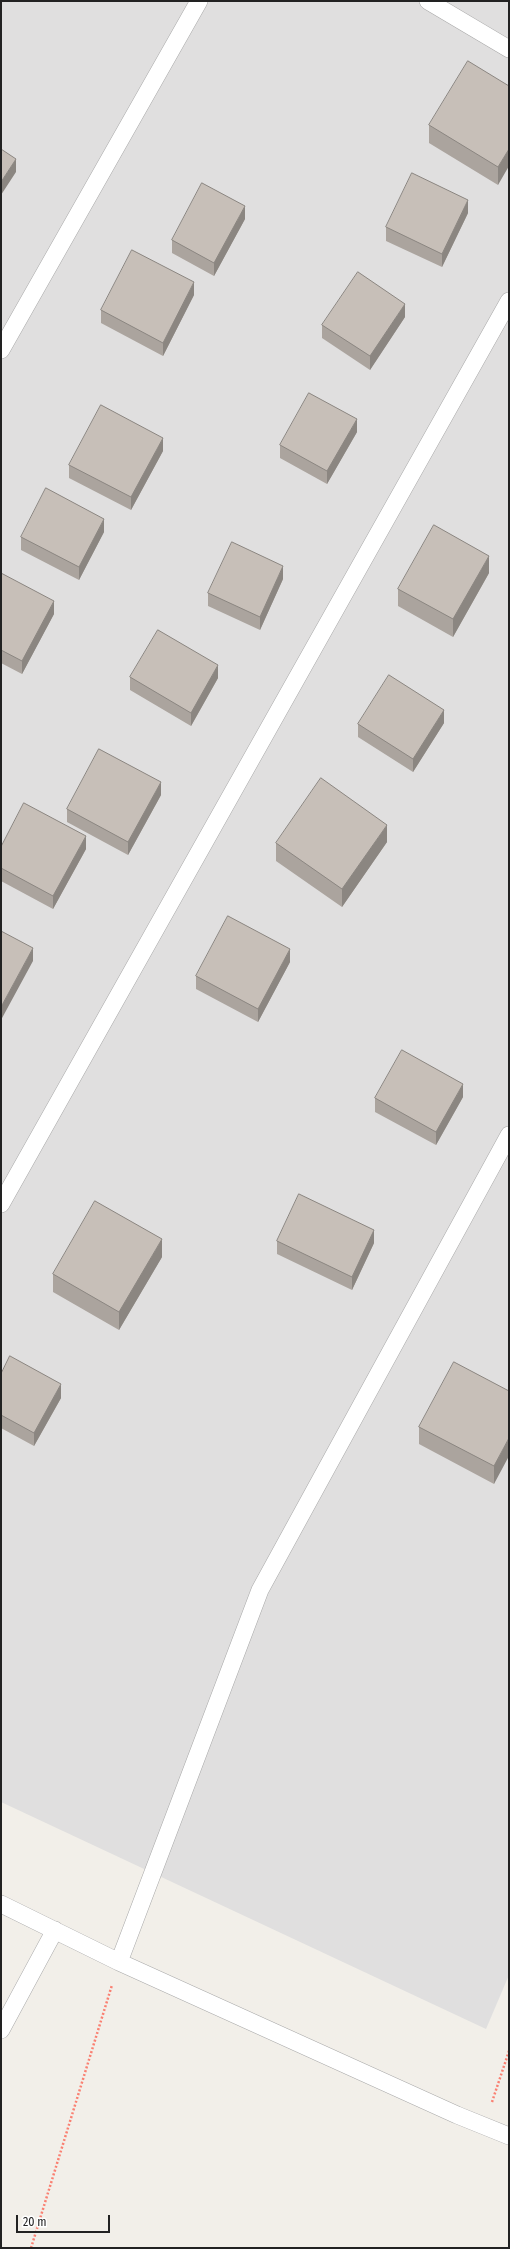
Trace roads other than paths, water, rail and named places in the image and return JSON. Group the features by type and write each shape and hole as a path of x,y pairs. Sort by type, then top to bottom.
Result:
{"lane":[{"path":"1,350 199,1"},
{"path":"428,1 509,49"},
{"path":"1,1204 509,301"},
{"path":"119,1962 260,1590 509,1135"},
{"path":"1,1904 119,1962 509,2136"},
{"path":"1,2030 55,1930"}]}
